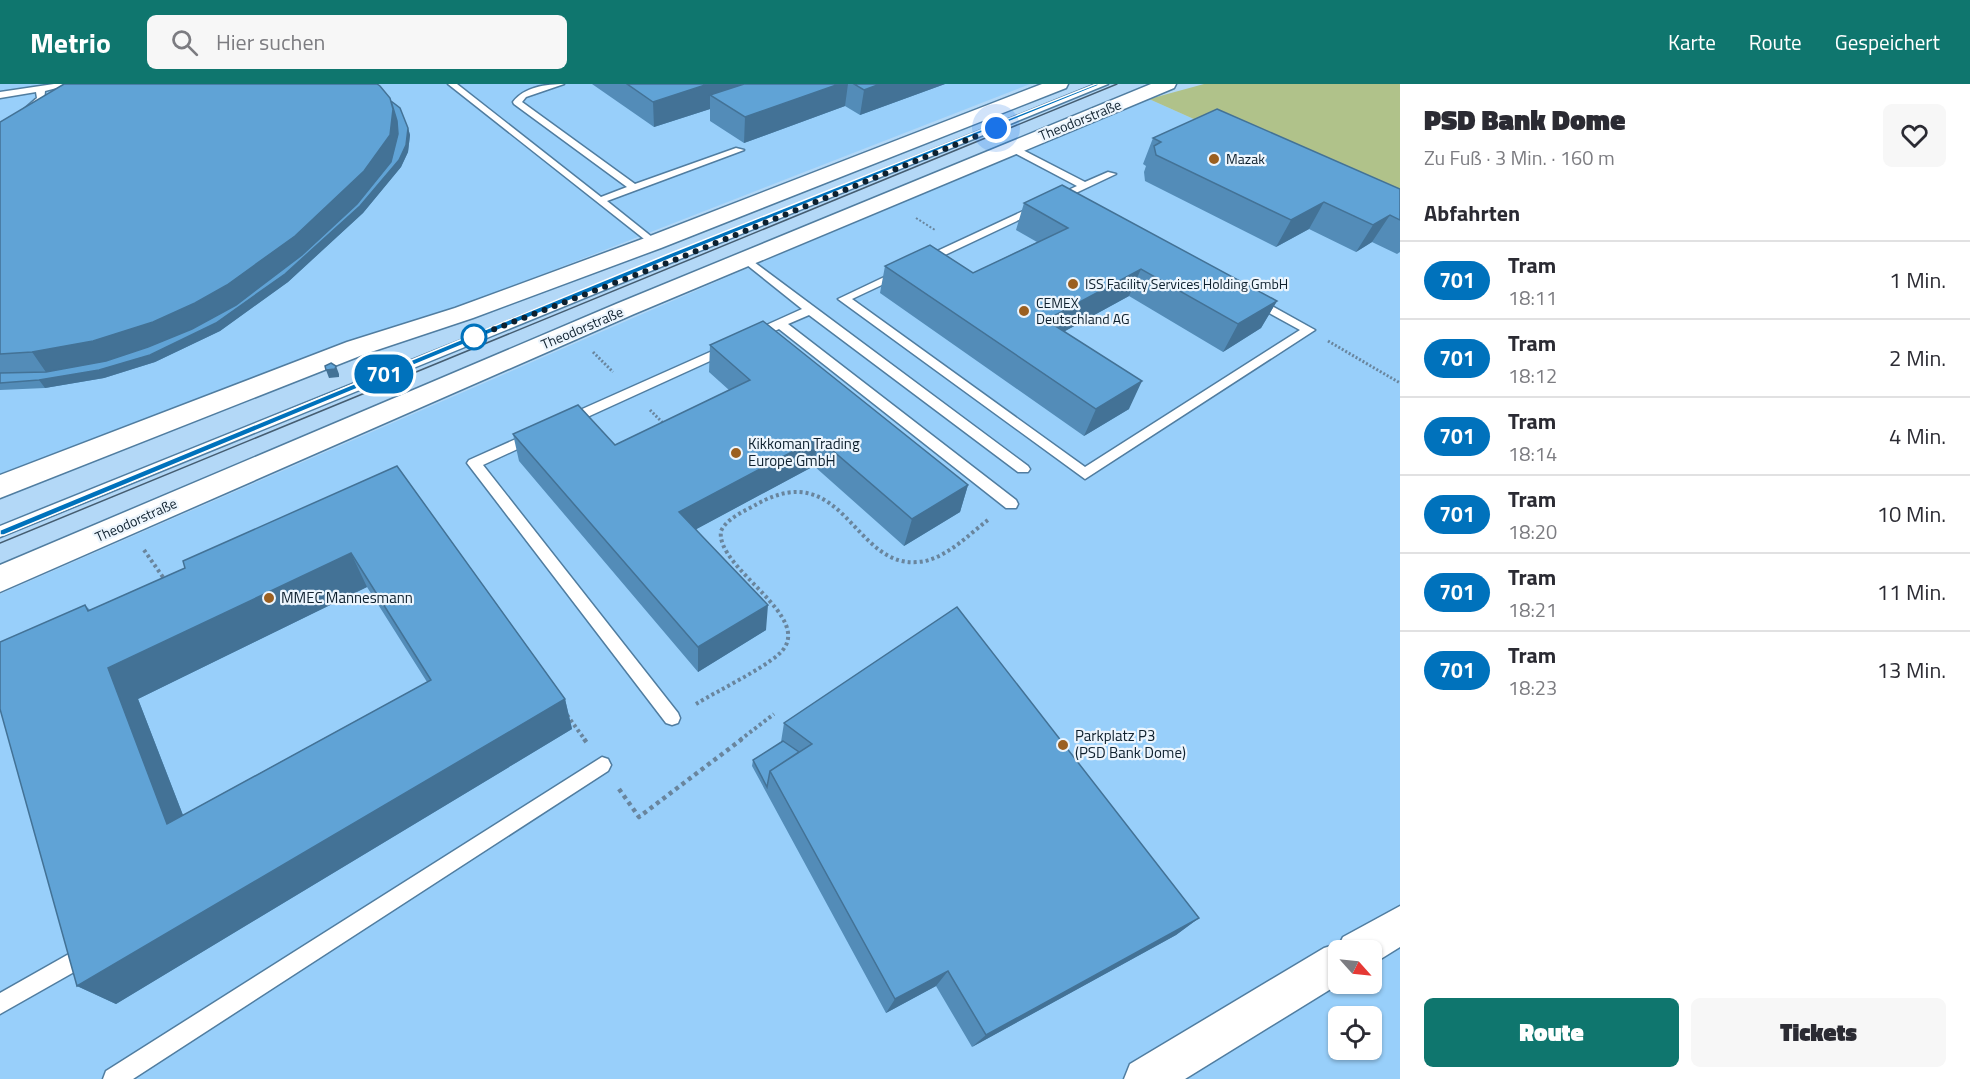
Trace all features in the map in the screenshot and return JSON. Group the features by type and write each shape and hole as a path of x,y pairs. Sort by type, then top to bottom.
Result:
{"main road":[{"path":"0,487 357,348 464,313 653,243 1059,84"},
{"name":"Theodorstraße","path":"0,579 626,309 1167,84"},
{"path":"626,309 646,287 672,275 674,265 672,261 653,243"}],"street":[{"path":"1375,940 1400,925"},
{"path":"1145,1079 1328,968"}],"lane":[{"path":"0,95 68,84"},
{"path":"452,84 653,243"},
{"path":"560,84 523,95 517,102 634,188"},
{"path":"0,532 1104,84"},
{"path":"0,135 41,99 40,90"},
{"path":"1012,148 1085,186"},
{"path":"601,200 739,150"},
{"path":"1111,174 1085,186 1068,199 844,299 1085,474 1309,330 1248,297"},
{"path":"746,259 810,310 1023,469"},
{"path":"672,718 474,463 810,310"},
{"path":"780,324 1011,504"},
{"path":"114,1079 602,765"},
{"path":"0,1004 83,956"}],"path":[{"path":"1309,330 1400,383"},
{"path":"672,718 768,662 780,653 788,641 790,630 784,618 726,551 720,537 723,525 756,505 782,493 813,495 830,503 888,555 906,562 917,563 950,548 1011,504"},
{"path":"750,499 756,505"},
{"path":"125,524 162,573 166,583"},
{"path":"562,708 639,816 774,714"}],"shaded area":[{"path":"0,84 1030,84 0,486"},
{"path":"1149,99 1400,211 1400,1079 0,1079 0,594 764,261"}],"green space":[{"path":"1204,84 1400,84 1400,211 1149,99"}],"building":[{"path":"64,84 377,84 390,98 393,109 390,135 364,171 295,236 227,285 195,303 153,322 93,341 32,352 0,354 0,122"},
{"path":"627,84 708,84 653,102"},
{"path":"744,84 839,84 745,117 710,95"},
{"path":"854,84 880,84 864,90"},
{"path":"391,101 400,108 408,128 406,145 399,160 360,206 285,274 216,323 150,355 99,370 39,380 0,383 0,373 46,372 106,361 192,329 236,305 302,255 357,204 391,162 398,134"},
{"path":"1217,109 1400,189 1400,220 1390,215 1373,225 1324,202 1291,220 1156,155 1154,146 1161,142 1153,138"},
{"path":"1062,185 1277,301 1238,324 1141,269 1046,320 1142,381 1096,409 885,266 930,245 973,273 1068,228 1024,203"},
{"path":"763,321 968,485 912,519 818,438 679,512 768,605 698,647 513,434 578,405 615,445 750,380 710,345"},
{"path":"331,363 336,366 335,369 326,370 325,366"},
{"path":"397,466 565,699 77,986 0,709 0,642 85,605 88,611 185,568 183,561","holes":["351,553 431,680 167,824 108,668"]},
{"path":"957,607 1199,918 986,1035 948,971 895,999 770,771 812,744 784,723"},
{"path":"783,741 799,752 770,771 767,787 753,760"}],"tram line":[{"name":"701","path":"0,533 669,256 1099,84"},
{"path":"0,543 1117,84"},
{"path":"268,423 840,188"},
{"path":"0,532 88,497"}],"place":[{"name":"Mazak","path":"1214,159"},
{"name":"ISS Facility Services Holding GmbH","path":"1073,284"},
{"name":"CEMEX Deutschland AG","path":"1024,311"},
{"name":"Kikkoman Trading Europe GmbH","path":"736,453"},
{"name":"MMEC Mannesmann","path":"269,598"},
{"name":"Parkplatz P3 (PSD Bank Dome)","path":"1063,745"}],"route":[{"path":"474,337 672,261 996,128"}]}
